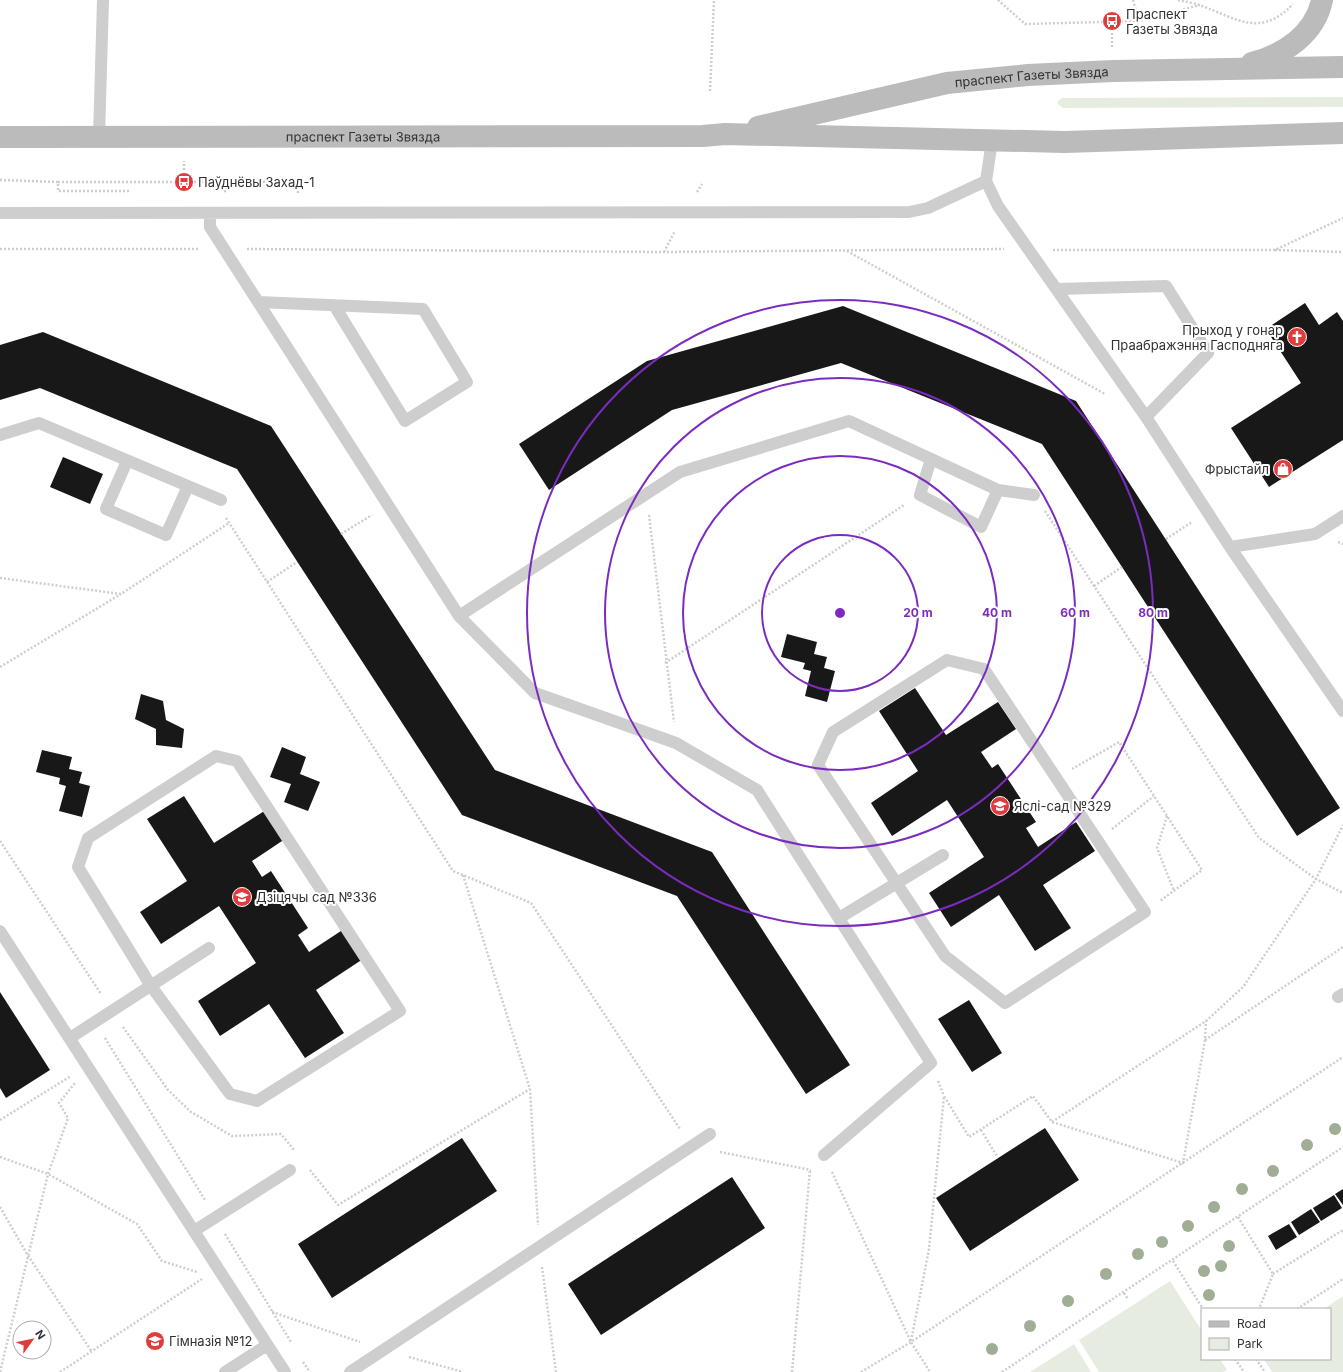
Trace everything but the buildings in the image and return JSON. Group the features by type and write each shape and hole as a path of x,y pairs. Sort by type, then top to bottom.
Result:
{"main road":[{"path":"1227,69 1267,58 1292,45 1314,20 1322,0"},
{"name":"праспект Газеты Звязда","path":"725,134 947,83 1028,74 1343,67"},
{"name":"праспект Газеты Звязда","path":"0,137 703,136 725,134 1065,142 1343,133"}],"lane":[{"path":"99,137 103,0"},
{"path":"992,141 986,181 998,206 1030,249 1146,417 1230,547 1343,711"},
{"path":"0,213 909,212 928,208 986,181"},
{"path":"210,213 210,227 459,616 535,693 676,743 757,790 931,1063 824,1155"},
{"path":"1057,288 1166,286 1208,353 1146,417"},
{"path":"258,302 334,305 423,309 467,382 405,421 334,305"},
{"path":"459,616 680,472 849,421 998,490 1034,495"},
{"path":"0,435 38,424 216,498"},
{"path":"931,459 920,495 981,527 998,490"},
{"path":"127,461 106,509 166,535 188,486"},
{"path":"1230,547 1315,534 1343,516"},
{"path":"947,660 984,669 1097,840 1145,912 1005,1003 945,956 818,765 833,732 947,660"},
{"path":"216,756 237,761 400,1011 257,1101 230,1094 151,986 78,867 88,838 216,756"},
{"path":"839,918 943,855"},
{"path":"0,931 285,1372"},
{"path":"70,1038 209,948"},
{"path":"350,1372 710,1134"},
{"path":"194,1231 290,1170"},
{"path":"225,1372 267,1345"}],"path":[{"path":"710,91 714,0"},
{"path":"998,0 1025,24 1139,21 1200,5"},
{"path":"1134,0 1139,21"},
{"path":"1178,0 1200,5 1242,23 1266,22 1287,10 1297,0"},
{"path":"0,180 58,182 298,182 298,213"},
{"path":"58,182 58,191 138,191"},
{"path":"218,191 226,192 226,182"},
{"path":"1274,250 1343,218"},
{"path":"0,249 656,252 1030,249 1274,250 1343,252"},
{"path":"847,250 1111,398"},
{"path":"647,494 665,663 676,743"},
{"path":"665,663 920,495"},
{"path":"1034,495 1259,838 1316,879 1343,893"},
{"path":"216,498 229,523 453,871 531,903 692,1146 810,1170"},
{"path":"341,534 388,505"},
{"path":"1166,539 1208,512"},
{"path":"0,667 122,594 229,523"},
{"path":"267,582 297,562"},
{"path":"1094,586 1122,567"},
{"path":"0,578 122,594"},
{"path":"1056,778 1119,742 1202,870 1145,912"},
{"path":"1097,840 1154,796"},
{"path":"1167,816 1157,848 1174,891"},
{"path":"1052,1122 1206,1021 1243,987 1316,879 1343,825"},
{"path":"0,841 112,1011 168,1090 191,1112 232,1136 281,1134 295,1152"},
{"path":"463,875 530,1089 540,1247 556,1372"},
{"path":"1205,1040 1343,947"},
{"path":"1183,1163 1205,1040 1206,1021"},
{"path":"95,1022 293,1345"},
{"path":"861,1372 910,1342 1343,1057"},
{"path":"0,1120 88,1066"},
{"path":"0,1372 27,1254 48,1174 68,1118 59,1103 88,1066"},
{"path":"309,1169 338,1205 530,1089"},
{"path":"910,1342 930,1249 944,1096 969,1138 1032,1096 1052,1122 1183,1163"},
{"path":"980,1130 998,1158"},
{"path":"1002,1372 1173,1261 1343,1147"},
{"path":"792,1372 810,1170 824,1155 910,1342 930,1372"},
{"path":"0,1157 48,1174 137,1224 162,1261 197,1272 216,1265"},
{"path":"0,1207 27,1254 92,1352"},
{"path":"1238,1217 1273,1274"},
{"path":"1259,1308 1273,1274 1343,1230"},
{"path":"1173,1261 1202,1308"},
{"path":"60,1372 92,1352 216,1265"},
{"path":"1299,1308 1343,1279"},
{"path":"1124,1293 1128,1299"},
{"path":"237,1297 273,1312 384,1350 463,1372"},
{"path":"302,1359 310,1372"},
{"path":"1236,1360 1244,1372"},
{"path":"1257,1360 1265,1372"}],"green space":[{"path":"1343,97 1343,107 1063,108 1058,104 1058,101 1062,98"},
{"path":"1170,1281 1201,1329 1201,1360 1221,1360 1227,1370 1223,1372 1099,1372 1079,1340"},
{"path":"1343,1296 1343,1372 1272,1372 1265,1360 1331,1360 1331,1308 1325,1308"},
{"path":"1074,1344 1091,1372 1030,1372"}],"place":[{"name":"Праспект Газеты Звязда","path":"1112,21"},
{"name":"Паўднёвы Захад-1","path":"184,182"},
{"name":"Прыход у гонар Праабражэння Гасподняга","path":"1297,337"},
{"name":"Фрыстайл","path":"1283,469"},
{"name":"Яслі-сад №329","path":"1000,806"},
{"name":"Дзіцячы сад №336","path":"242,897"},
{"name":"Гімназія №12","path":"155,1341"}]}
